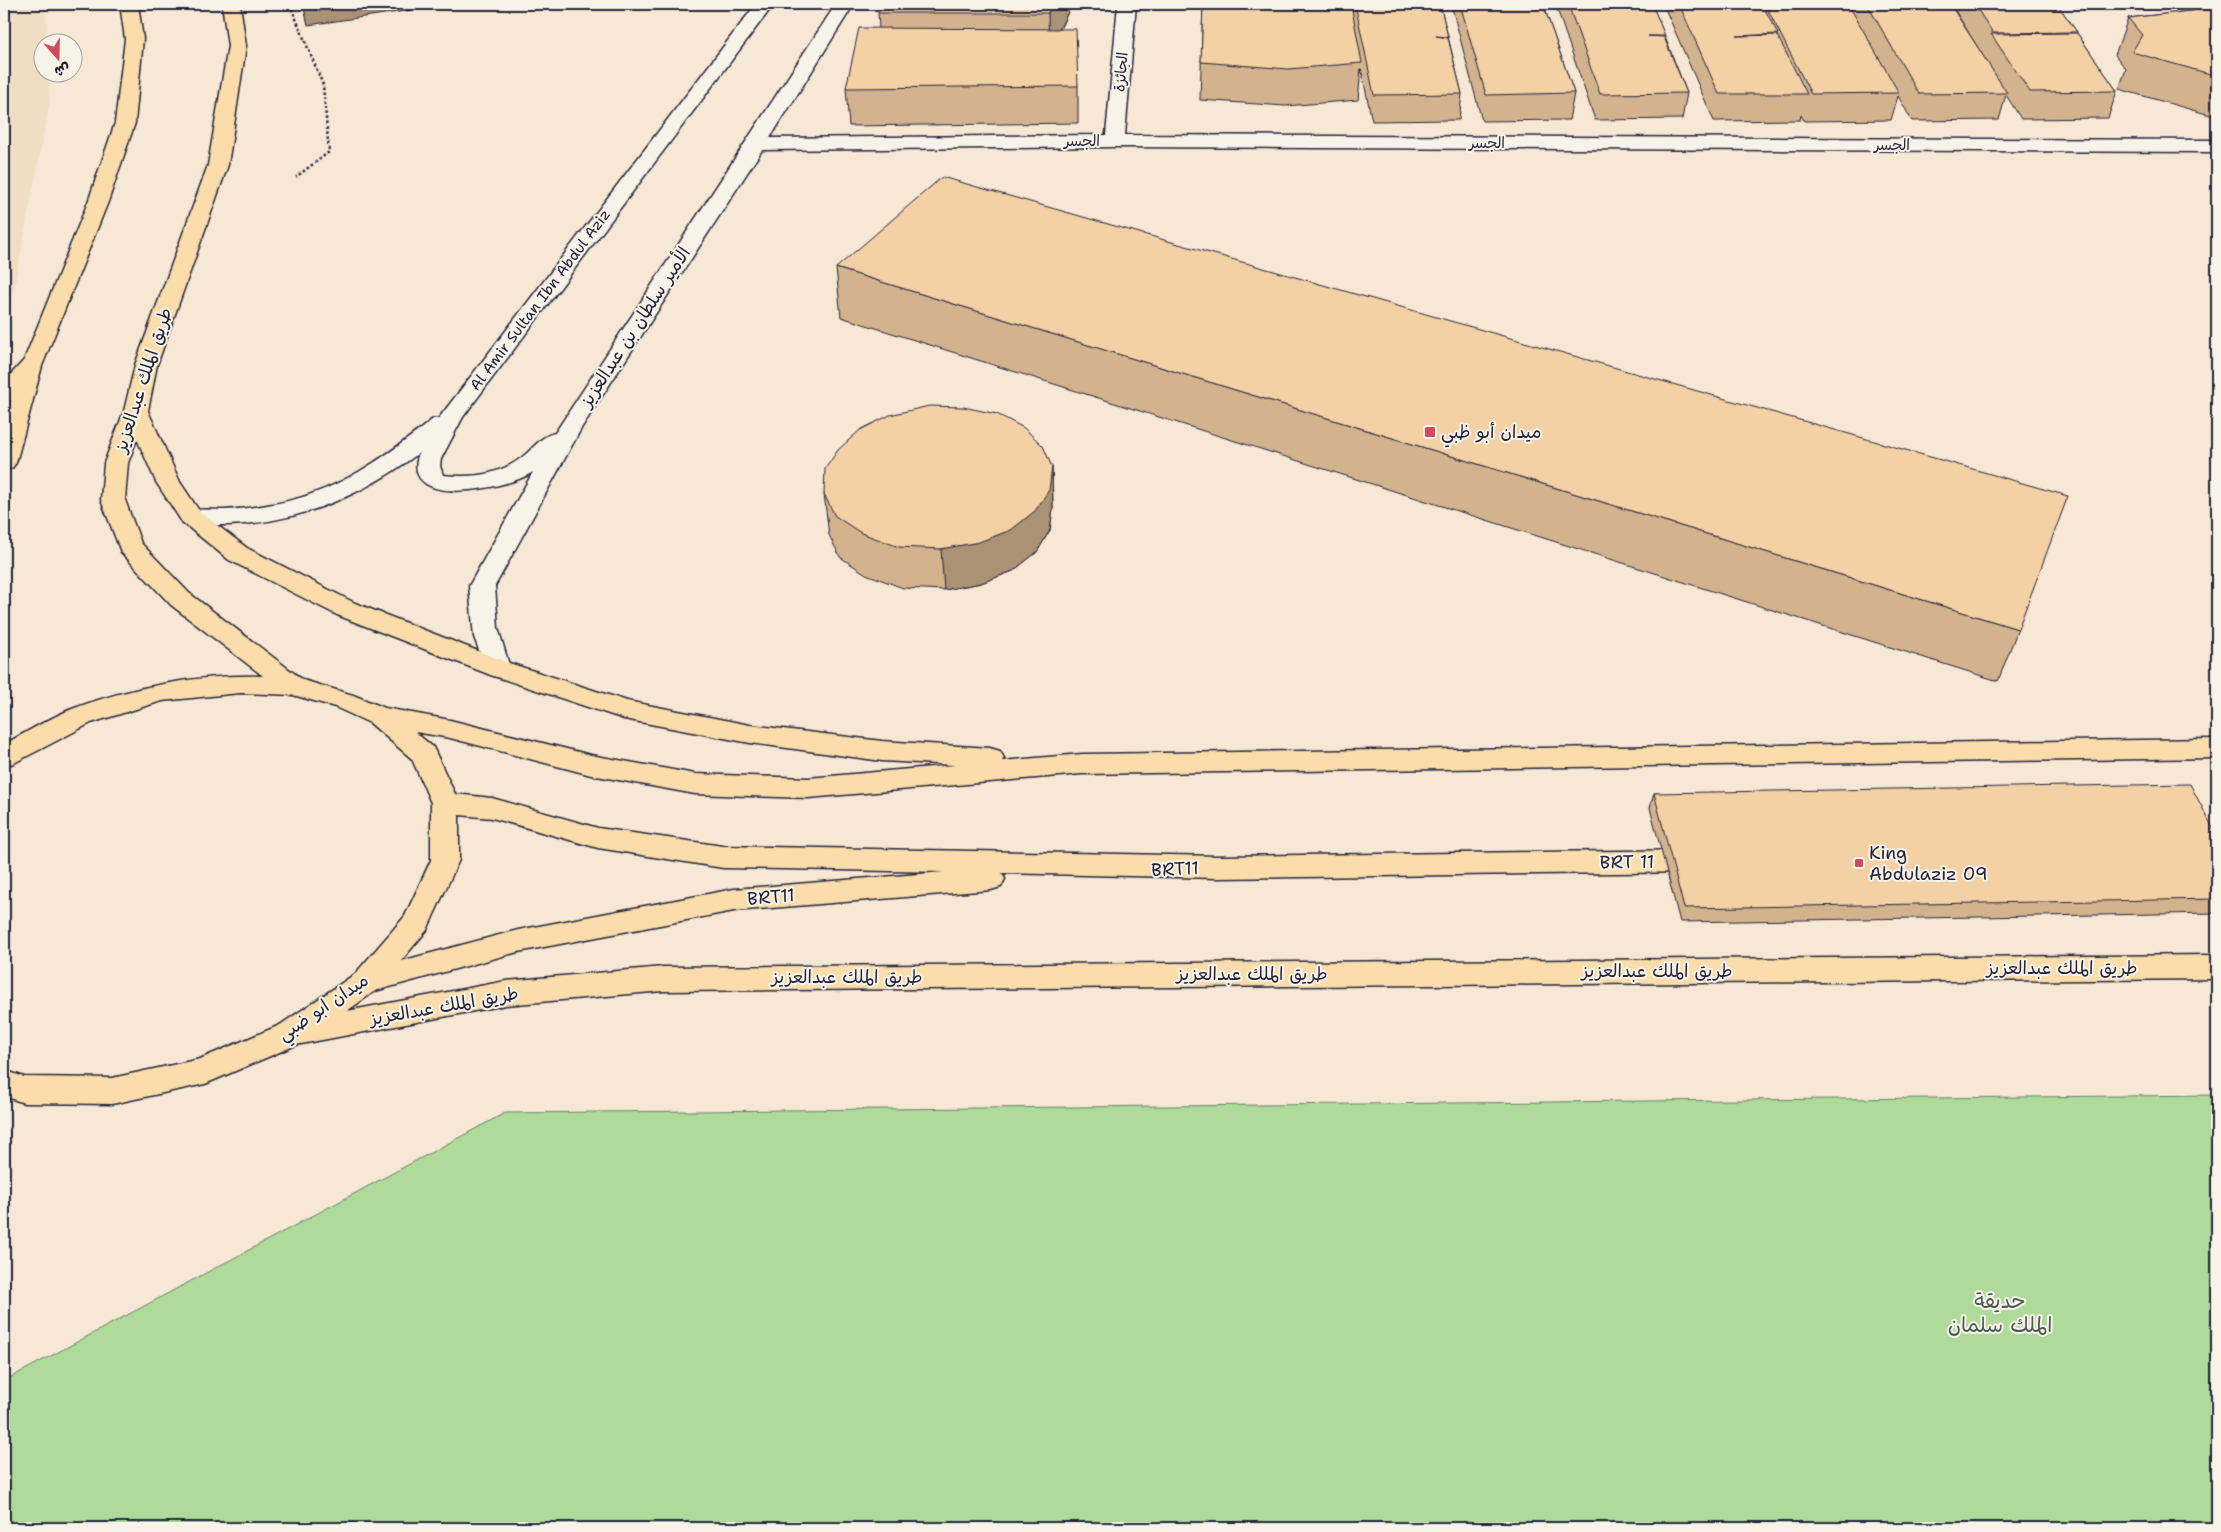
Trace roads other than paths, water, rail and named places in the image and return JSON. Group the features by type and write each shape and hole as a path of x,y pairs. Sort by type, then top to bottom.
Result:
{"main road":[{"path":"4,463 34,362 98,202 125,123 134,39 129,4"},
{"name":"طريق الملك عبدالعزيز","path":"231,4 237,46 218,165 146,365 136,411 116,463 113,500 130,546 180,599 294,686"},
{"path":"4,394 34,362"},
{"path":"136,411 168,482 191,517 238,554 346,609 497,668 624,710 750,734 882,752 1082,764"},
{"name":"ميدان ابو ضبي","path":"4,756 82,716 161,692 240,684 294,686 344,701 380,716 423,754 445,803 444,860 418,922 366,982 291,1034 205,1071 112,1091 24,1090 4,1083"},
{"path":"380,716 450,729 591,765 695,784 808,788 1082,764 2217,748"},
{"name":"BRT11","path":"445,803 492,808 598,838 723,857 1218,867"},
{"name":"BRT11","path":"366,982 518,941 734,900 963,880 1218,867"},
{"name":"طريق الملك عبدالعزيز","path":"291,1034 506,993 663,979 2217,967"}],"street":[{"name":"Al Amir Sultan Ibn Abdul Aziz","path":"570,427 523,468 504,478 456,484 436,481 428,471 427,462 452,415 766,4"},
{"name":"الأمير سلطان بن عبدالعزيز","path":"497,668 486,640 482,614 482,586 570,427 756,144 845,4"},
{"name":"الجائزة","path":"1115,141 1127,4"},
{"name":"الجسر","path":"756,144 1115,141 2217,146"},
{"path":"191,517 244,516 288,509 327,498 355,486 403,456 452,415"},
{"path":"1218,867 1724,863"}],"place":[{"name":"ميدان أبو ظبي","path":"1430,432"},
{"name":"King Abdulaziz 09","path":"1859,863"}],"park label":[{"name":"حديقة الملك سلمان","path":"2000,1313"}]}
